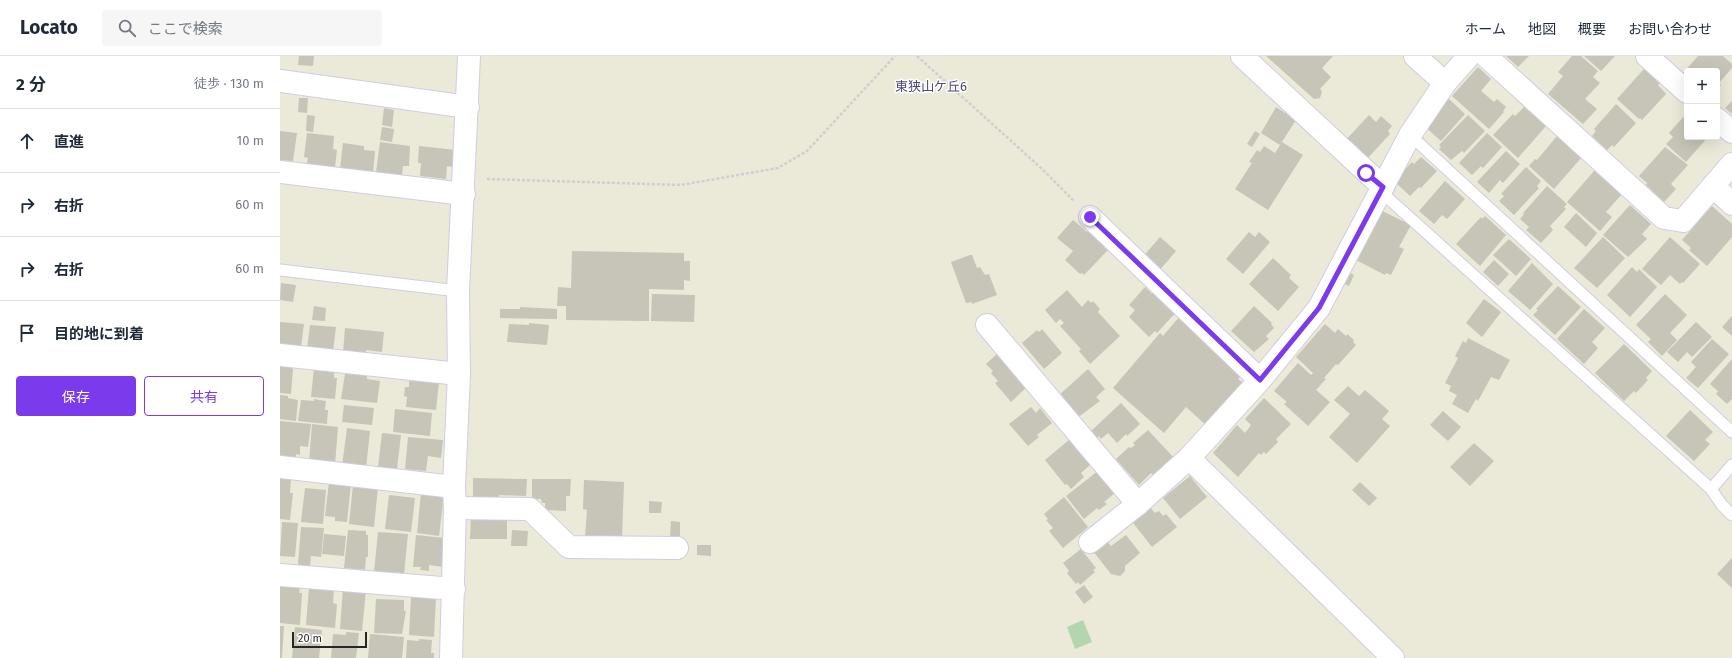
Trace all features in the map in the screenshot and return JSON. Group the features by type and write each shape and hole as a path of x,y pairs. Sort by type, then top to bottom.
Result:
{"street":[{"path":"451,658 459,374 458,291 468,107 469,56"},
{"path":"1242,56 1381,190"},
{"path":"1415,56 1445,83"},
{"path":"1090,542 1138,504 1189,458 1260,380 1319,308 1410,135 1445,83 1469,56"},
{"path":"1486,56 1664,218 1683,221 1732,164"},
{"path":"1647,56 1684,89"},
{"path":"280,81 468,107"},
{"path":"1720,121 1732,132"},
{"path":"280,172 464,186"},
{"path":"1713,186 1732,204"},
{"path":"1090,217 1260,380"},
{"path":"987,325 1138,504"},
{"path":"280,355 459,374"},
{"path":"1189,458 1392,658"},
{"path":"280,467 455,498 530,509 569,547 677,548"},
{"path":"280,575 454,589"}],"lane":[{"path":"1410,135 1732,432"},
{"path":"1381,190 1389,199 1711,489 1722,505 1732,515"},
{"path":"280,270 458,291"},
{"path":"1711,489 1732,465"}],"path":[{"path":"464,186 681,185 778,168 807,150 895,56"},
{"path":"918,56 1041,168 1090,217"}],"green space":[{"path":"1083,620 1092,642 1075,649 1067,627"}],"building":[{"path":"299,56 314,56 313,66 298,65"},
{"path":"1266,56 1333,56 1322,68 1331,77 1320,89 1322,91 1320,98 1314,99"},
{"path":"1506,56 1529,56 1518,67"},
{"path":"1572,56 1581,56 1598,71 1593,77 1600,83 1585,99 1597,109 1583,124 1548,94 1563,76 1558,72"},
{"path":"1584,56 1615,56 1601,71"},
{"path":"1698,56 1723,56 1732,64 1732,68 1720,82 1720,68 1687,68"},
{"path":"1478,67 1491,79 1481,91 1494,102 1497,99 1506,107 1503,111 1504,112 1489,129 1452,96"},
{"path":"1644,69 1660,83 1658,85 1666,94 1642,120 1617,99"},
{"path":"299,98 308,98 307,113 298,112"},
{"path":"1449,99 1465,114 1441,141 1424,126"},
{"path":"1732,101 1732,114 1725,108"},
{"path":"1616,104 1636,123 1614,147 1612,145 1607,150 1592,136 1596,131 1594,129"},
{"path":"1276,107 1296,120 1280,145 1261,133"},
{"path":"1524,107 1546,126 1518,158 1493,135 1513,114 1515,116"},
{"path":"384,108 394,110 392,127 382,125"},
{"path":"307,115 315,116 313,132 306,131"},
{"path":"1369,115 1376,122 1381,116 1392,126 1388,131 1390,134 1366,160 1345,141"},
{"path":"1468,115 1485,131 1464,153 1462,151 1451,160 1439,149 1441,147 1439,145"},
{"path":"1684,116 1684,140 1705,140 1686,162 1666,144 1673,137 1669,133"},
{"path":"382,127 394,129 392,142 380,140"},
{"path":"280,131 297,133 293,161 280,160"},
{"path":"1255,131 1260,134 1252,147 1247,144"},
{"path":"307,133 334,136 333,149 337,150 335,167 307,164 308,158 304,157"},
{"path":"1487,133 1502,147 1483,168 1481,166 1472,175 1459,163"},
{"path":"1557,136 1581,158 1554,189 1529,166 1535,159 1537,160"},
{"path":"380,142 410,146 409,166 403,166 402,176 376,172"},
{"path":"1282,142 1303,155 1268,210 1235,189 1252,163 1249,162 1257,150 1260,152 1264,146 1275,153"},
{"path":"343,143 364,146 364,150 375,151 373,173 340,169"},
{"path":"419,146 456,150 454,167 447,166 446,179 420,176 421,163 418,163"},
{"path":"1665,147 1688,165 1671,184 1676,189 1664,202 1639,176"},
{"path":"1506,151 1520,164 1503,183 1500,180 1489,193 1477,182"},
{"path":"1421,157 1437,171 1421,188 1419,187 1410,196 1394,181 1412,162 1414,164"},
{"path":"1526,167 1541,181 1537,186 1539,188 1514,215 1499,201 1504,196 1501,194"},
{"path":"1595,170 1622,194 1606,212 1612,217 1600,231 1567,202"},
{"path":"1445,181 1465,199 1447,219 1442,215 1434,224 1419,211"},
{"path":"1547,186 1567,204 1564,207 1566,209 1550,226 1553,230 1541,243 1526,230 1529,227 1520,219 1524,214 1523,213"},
{"path":"1630,205 1651,224 1642,234 1647,239 1628,257 1603,235"},
{"path":"1712,206 1732,224 1732,237 1707,266 1689,250 1691,248 1682,240"},
{"path":"1382,211 1411,225 1399,247 1404,249 1391,275 1386,273 1385,275 1356,260"},
{"path":"1576,213 1597,233 1586,247 1564,227"},
{"path":"1485,216 1506,235 1480,266 1456,244 1481,217 1482,219"},
{"path":"1073,220 1087,232 1089,230 1109,249 1084,275 1082,273 1080,274 1065,260 1073,251 1057,238"},
{"path":"1249,232 1255,237 1259,232 1270,242 1243,274 1226,259"},
{"path":"1160,237 1176,251 1158,272 1142,258"},
{"path":"1603,237 1625,258 1597,288 1574,268"},
{"path":"1670,237 1700,264 1683,283 1682,282 1680,284 1670,275 1661,285 1642,269"},
{"path":"1509,239 1531,259 1516,276 1493,255"},
{"path":"572,251 684,253 684,261 690,261 690,281 684,280 684,290 649,289 649,321 566,320 566,306 557,306 558,287 571,288"},
{"path":"972,255 977,268 980,267 985,275 989,274 997,295 972,304 972,302 966,303 951,262"},
{"path":"1273,258 1291,275 1289,278 1299,287 1278,311 1249,284"},
{"path":"1494,260 1509,274 1498,286 1483,272"},
{"path":"1532,263 1553,284 1530,310 1508,291"},
{"path":"1632,267 1637,272 1639,269 1657,287 1630,317 1607,295"},
{"path":"1346,271 1354,275 1349,286 1341,282"},
{"path":"281,283 296,285 293,302 280,300"},
{"path":"1558,286 1581,307 1555,335 1533,315 1538,310 1536,309"},
{"path":"1145,287 1152,294 1156,290 1178,310 1157,333 1155,331 1149,337 1129,317 1135,310 1129,305"},
{"path":"1067,290 1082,307 1088,300 1091,303 1093,301 1100,309 1098,312 1120,336 1090,364 1079,351 1081,349 1060,326 1064,323 1060,319 1056,323 1045,310"},
{"path":"652,294 695,295 694,322 651,321"},
{"path":"1665,294 1687,315 1670,333 1677,340 1662,356 1648,342 1651,339 1636,325"},
{"path":"1484,299 1501,312 1482,337 1466,323"},
{"path":"314,306 326,308 325,321 312,320"},
{"path":"1254,306 1272,323 1271,324 1274,328 1266,336 1269,339 1254,352 1231,331"},
{"path":"520,307 557,309 557,319 500,318 500,309 520,309"},
{"path":"1584,309 1605,328 1592,342 1598,348 1584,364 1557,339"},
{"path":"1180,316 1244,373 1238,379 1243,383 1206,425 1186,407 1164,433 1113,388 1160,333 1163,336"},
{"path":"1732,316 1732,336 1722,327"},
{"path":"280,322 304,324 301,347 280,344"},
{"path":"1696,322 1712,337 1692,357 1687,352 1678,362 1667,352"},
{"path":"529,323 549,325 547,345 507,342 509,324 529,325"},
{"path":"1325,324 1335,333 1338,329 1346,336 1347,334 1354,340 1353,342 1356,345 1338,365 1336,364 1324,378 1326,379 1316,390 1330,402 1308,426 1284,404 1287,402 1274,391 1298,363 1311,375 1313,373 1296,357"},
{"path":"310,325 336,327 333,351 307,349"},
{"path":"345,328 384,332 382,352 366,350 365,354 343,353"},
{"path":"1042,329 1062,353 1044,369 1022,343 1037,330 1039,332"},
{"path":"1468,338 1510,360 1499,380 1491,377 1478,401 1476,399 1468,413 1452,404 1457,395 1449,391 1451,386 1445,383 1458,358 1455,356 1463,341 1466,343"},
{"path":"1712,339 1729,354 1698,388 1686,378 1696,367 1691,362"},
{"path":"1624,344 1652,371 1646,378 1648,380 1636,393 1634,391 1624,401 1595,373"},
{"path":"997,354 1027,387 1011,402 995,383 998,381 991,373 993,371 986,364"},
{"path":"1732,359 1732,399 1727,404 1716,394 1718,391 1710,384"},
{"path":"280,364 289,365 293,369 291,394 280,393"},
{"path":"314,368 334,370 334,378 337,378 335,399 311,397"},
{"path":"1088,369 1105,389 1096,397 1100,401 1077,418 1058,396"},
{"path":"345,374 367,375 367,379 380,381 377,403 341,399"},
{"path":"409,379 439,382 436,410 406,407 407,397 404,396 405,387 409,387"},
{"path":"1348,386 1359,396 1365,390 1389,411 1382,419 1390,426 1357,463 1329,437 1350,414 1334,400"},
{"path":"280,395 298,400 296,421 280,419"},
{"path":"1264,398 1291,424 1276,439 1278,442 1266,454 1264,452 1261,455 1259,453 1238,477 1213,453 1237,425 1245,433 1251,425 1245,419"},
{"path":"314,399 326,401 325,410 328,410 327,424 298,421 301,400 314,401"},
{"path":"1121,403 1140,424 1127,436 1126,434 1117,443 1108,433 1101,439 1099,436 1096,439 1090,432"},
{"path":"344,405 374,408 372,425 342,422"},
{"path":"1031,407 1036,413 1040,408 1052,423 1037,435 1039,437 1028,446 1009,424"},
{"path":"395,409 432,413 430,436 393,432"},
{"path":"1690,410 1713,432 1705,440 1710,444 1694,461 1666,436"},
{"path":"1443,411 1461,427 1448,441 1430,425"},
{"path":"280,421 311,424 308,447 300,446 300,455 296,454 296,458 280,456"},
{"path":"312,424 338,427 335,465 309,462"},
{"path":"347,428 370,431 366,468 342,466"},
{"path":"1148,430 1174,458 1154,476 1151,473 1139,485 1116,459 1129,447 1131,448 1135,445 1133,443"},
{"path":"382,433 401,435 397,469 378,467"},
{"path":"408,437 443,440 441,458 428,456 426,471 405,469"},
{"path":"1070,439 1091,464 1081,473 1084,477 1071,489 1067,484 1065,485 1045,460"},
{"path":"1474,443 1494,461 1470,486 1450,467"},
{"path":"1098,471 1115,493 1104,502 1107,504 1099,510 1097,508 1084,519 1066,496"},
{"path":"1190,476 1207,497 1180,519 1163,498"},
{"path":"280,477 291,478 290,493 293,493 290,520 280,519"},
{"path":"473,478 527,479 526,496 499,495 499,498 473,498"},
{"path":"532,479 571,479 570,496 566,496 566,511 545,510 545,503 542,503 541,499 532,499"},
{"path":"584,480 624,482 622,539 585,538 587,510 583,509"},
{"path":"329,482 351,484 347,522 335,521 335,517 325,516"},
{"path":"1360,482 1377,498 1369,506 1352,490"},
{"path":"353,485 378,487 374,527 349,524"},
{"path":"305,488 326,490 323,524 301,522"},
{"path":"421,493 444,495 439,536 417,533"},
{"path":"389,495 415,498 411,532 385,529"},
{"path":"1064,497 1088,527 1063,548 1049,531 1053,528 1046,520 1048,519 1044,514"},
{"path":"649,501 662,502 661,513 649,513"},
{"path":"1148,505 1155,513 1159,511 1163,516 1166,514 1177,527 1152,547 1130,519"},
{"path":"471,515 507,515 507,539 470,539"},
{"path":"671,521 680,522 680,536 670,536"},
{"path":"282,522 298,523 295,557 280,556"},
{"path":"301,527 324,528 321,557 311,556 310,566 298,565"},
{"path":"348,530 366,531 366,535 368,535 368,557 366,557 365,570 344,568"},
{"path":"512,530 528,531 527,546 511,546"},
{"path":"378,532 408,534 404,574 374,572"},
{"path":"324,534 346,536 344,556 322,554"},
{"path":"416,535 445,538 443,567 429,565 429,571 420,570 421,567 413,567"},
{"path":"1126,535 1140,553 1125,566 1125,571 1120,576 1111,574 1093,551 1106,540 1111,546"},
{"path":"697,545 711,545 711,556 697,555"},
{"path":"1081,549 1096,568 1093,570 1095,572 1080,585 1078,582 1076,584 1067,573 1069,571 1063,563"},
{"path":"1732,558 1732,588 1717,574"},
{"path":"280,585 300,587 299,593 302,593 300,625 280,623"},
{"path":"1084,585 1093,597 1084,604 1075,592"},
{"path":"309,587 334,589 333,603 337,604 335,628 306,625"},
{"path":"343,588 366,590 362,631 340,629"},
{"path":"411,596 436,597 434,637 409,635"},
{"path":"376,599 404,600 404,611 406,611 402,634 374,633"},
{"path":"280,626 284,626 282,658 280,658"},
{"path":"295,627 322,630 319,658 292,658"},
{"path":"346,632 359,633 356,658 331,658 333,634 346,635"},
{"path":"370,634 404,637 402,658 368,658"},
{"path":"419,639 432,640 431,653 434,653 434,658 406,658 407,640 419,641"}],"district":[{"name":"東狭山ケ丘6","path":"931,86"}],"route":[{"path":"1090,217 1260,380 1319,308 1383,187 1366,173"}]}
